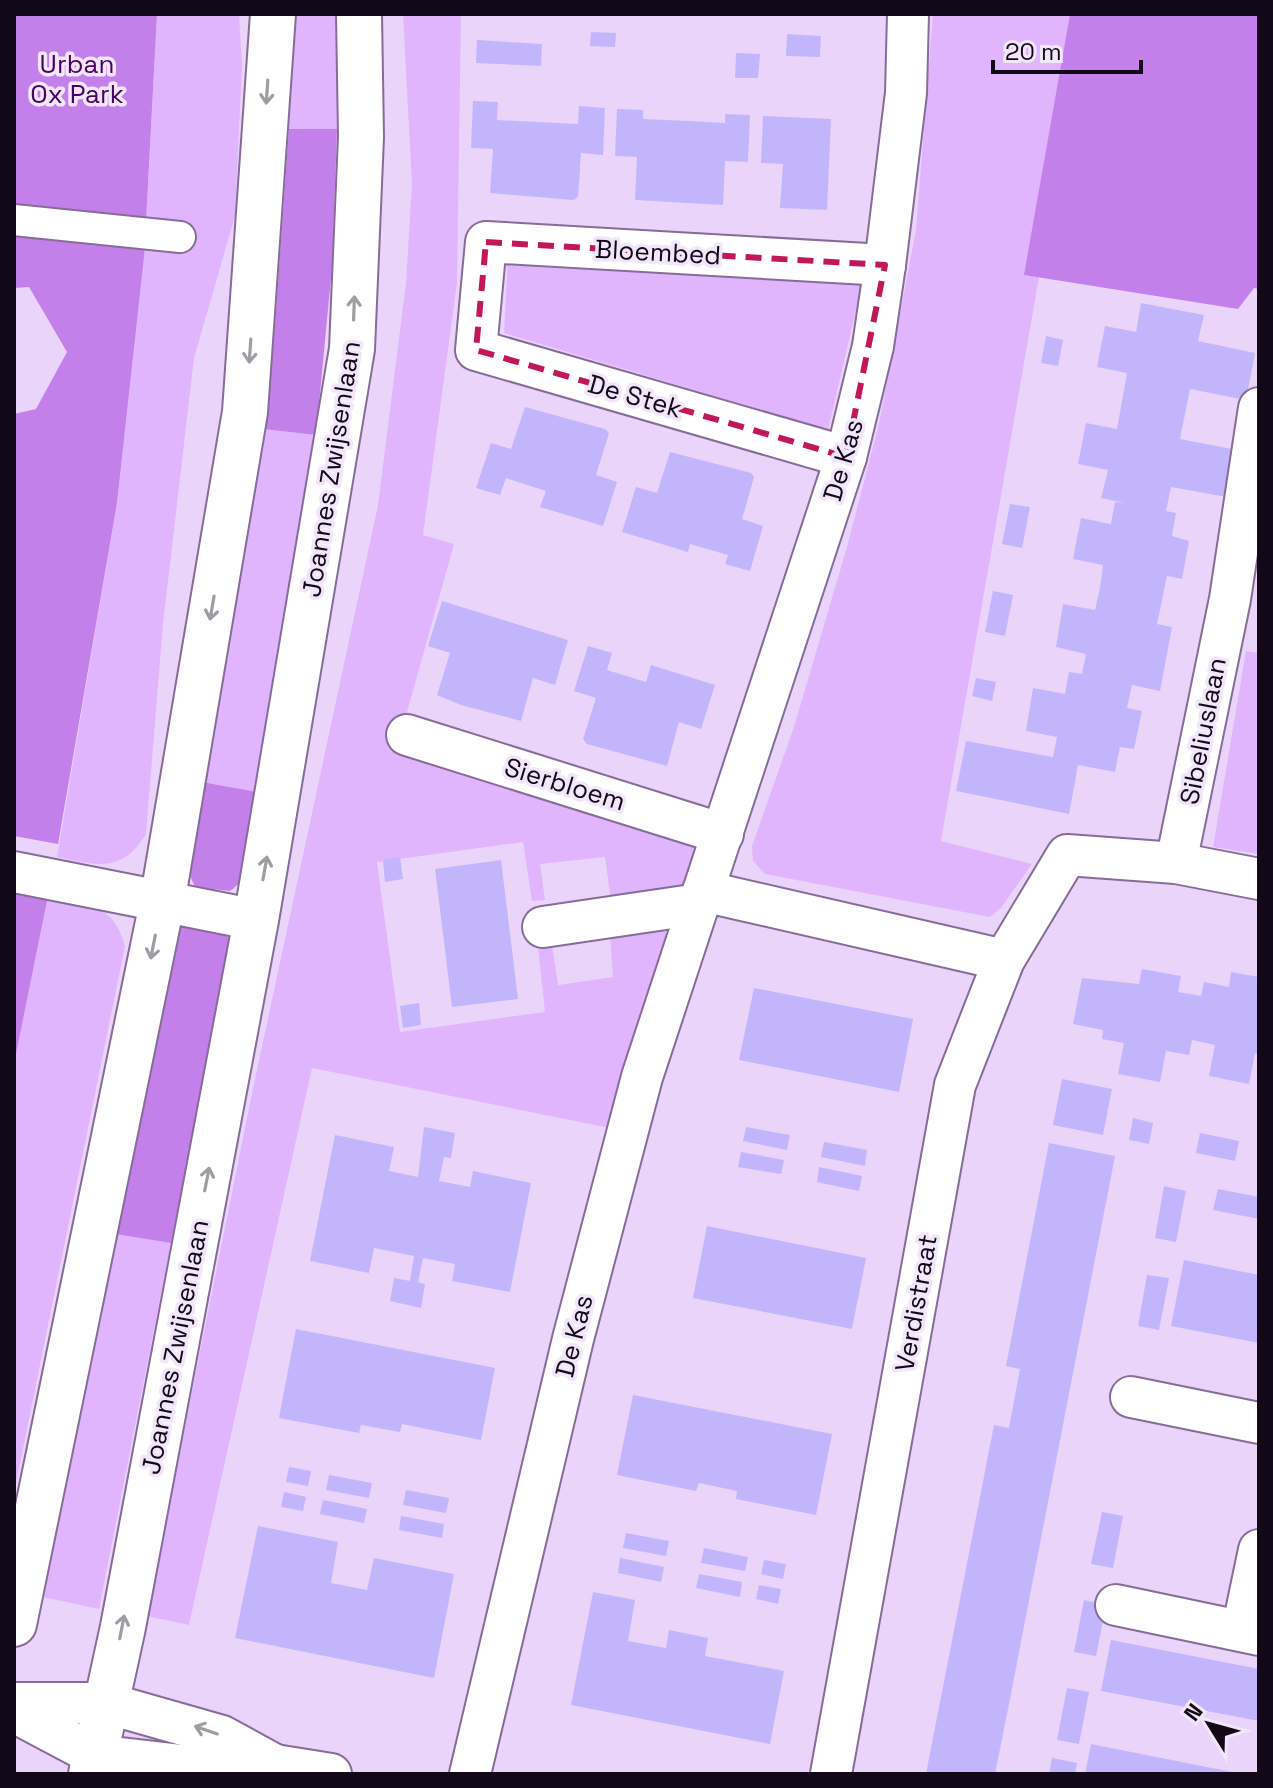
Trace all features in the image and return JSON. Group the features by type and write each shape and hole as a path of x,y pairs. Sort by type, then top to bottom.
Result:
{"street":[{"path":"14,1624 162,903 245,412 273,14"},
{"name":"Joannes Zwijsenlaan","path":"93,1765 256,920 352,349 361,137 359,14"},
{"name":"De Kas","path":"470,1774 584,1292 642,1077 846,457 873,346 885,265 906,93 908,14"},
{"path":"14,220 180,237"},
{"name":"Bloembed","path":"481,297 486,242 885,265"},
{"name":"De Stek","path":"481,297 476,350 846,457"},
{"name":"Sibeliuslaan","path":"1176,863 1244,601 1259,408"},
{"name":"Sierbloem","path":"407,735 723,834"},
{"name":"Verdistraat","path":"831,1774 955,1085 1004,960 1067,855 1176,863"},
{"path":"1176,863 1259,879"},
{"path":"14,872 256,920"},
{"path":"543,927 701,897 1004,960"},
{"path":"1131,1397 1259,1423"},
{"path":"1116,1605 1251,1633 1259,1550"},
{"path":"14,1703 106,1703 222,1736 275,1765"},
{"path":"14,1712 93,1765 225,1770 275,1765 331,1774"}],"highlighted area":[{"path":"486,242 885,265 846,457 476,350"}],"shaded area":[{"path":"157,14 239,14 242,65 235,216 194,358 163,624 146,834 127,856 107,864 96,864 57,857 117,503 145,248 173,252 175,224 146,221"},
{"path":"291,14 336,14 337,129 289,129"},
{"path":"403,14 461,14 457,283 423,535 454,544 397,748 704,843 688,891 611,901 605,857 540,864 545,900 532,901 523,842 377,862 400,1032 545,1012 538,947 552,945 558,985 613,977 610,935 657,925 673,938 615,1129 312,1068 189,1625 147,1616 251,1098 378,505 406,283 412,185"},
{"path":"933,14 1070,14 1025,275 1039,277 941,841 1032,864 1001,908 990,917 765,874 753,861 752,846 794,727 847,547 879,424 916,230"},
{"path":"508,259 864,276 828,430 504,333"},
{"path":"263,429 316,435 258,792 202,782 236,604"},
{"path":"1246,651 1259,653 1259,854 1213,847"},
{"path":"48,896 97,908 114,921 125,946 14,1493 14,1064"},
{"path":"115,1234 171,1243 99,1609 43,1597"}],"green space":[{"name":"Urban Ox Park","path":"14,14 157,14 146,221 14,208"},
{"path":"1070,14 1259,14 1259,289 1254,288 1238,309 1024,275"},
{"path":"289,129 337,129 332,267 316,435 263,429 275,325"},
{"path":"14,233 145,248 117,503 58,844 14,836 14,414 36,409 67,352 29,287 14,288"},
{"path":"202,782 258,792 241,882 230,891 195,887 187,869"},
{"path":"14,892 48,896 14,1064"},
{"path":"187,920 226,934 230,941 171,1243 115,1234 178,925"}],"building":[{"path":"591,32 616,33 615,47 590,46"},
{"path":"787,34 821,36 820,57 786,56"},
{"path":"477,40 542,44 541,66 476,63"},
{"path":"736,53 760,54 758,78 735,78"},
{"path":"473,101 498,102 497,120 578,124 579,106 605,108 603,155 581,153 578,197 573,200 490,193 493,149 471,148"},
{"path":"617,109 643,110 643,119 725,123 725,114 750,115 748,162 725,161 723,205 635,200 637,157 615,156"},
{"path":"763,116 831,119 827,210 780,208 783,164 761,163"},
{"path":"1141,303 1204,315 1198,341 1255,353 1246,400 1190,389 1180,439 1237,450 1227,497 1171,487 1166,511 1176,513 1172,536 1189,541 1182,579 1167,576 1157,624 1172,627 1160,691 1132,685 1127,708 1142,711 1134,749 1120,747 1115,772 1078,765 1069,814 956,791 966,741 1053,757 1057,737 1026,731 1033,688 1065,694 1069,672 1082,674 1086,654 1056,647 1063,604 1095,610 1100,588 1103,565 1073,559 1081,518 1111,524 1115,502 1125,503 1101,498 1108,470 1078,464 1086,423 1117,429 1127,373 1097,367 1105,326 1136,332"},
{"path":"1046,336 1063,340 1058,366 1041,363"},
{"path":"525,407 605,429 609,433 596,475 617,482 603,526 540,507 546,491 506,478 500,495 476,488 491,443 511,449"},
{"path":"670,452 751,473 754,477 742,519 763,526 750,571 725,564 728,555 690,544 688,552 622,532 636,487 657,493"},
{"path":"1010,504 1030,507 1022,548 1002,544"},
{"path":"993,591 1013,595 1005,636 985,632"},
{"path":"442,601 568,640 555,685 533,678 521,721 461,705 437,695 450,653 428,646"},
{"path":"588,646 612,653 607,670 646,682 651,665 715,685 701,729 679,722 667,766 587,744 583,739 596,698 574,691"},
{"path":"976,678 996,682 992,701 972,696"},
{"path":"400,857 403,879 385,882 383,860"},
{"path":"501,860 518,999 452,1007 435,869"},
{"path":"1142,969 1181,976 1178,992 1201,996 1204,982 1229,987 1231,972 1259,977 1259,1054 1255,1053 1249,1084 1209,1076 1215,1045 1192,1040 1189,1055 1166,1051 1160,1082 1118,1074 1124,1043 1102,1039 1103,1030 1073,1024 1082,978 1139,984"},
{"path":"754,988 913,1019 899,1092 739,1060"},
{"path":"419,1003 421,1025 403,1028 400,1006"},
{"path":"1062,1079 1112,1089 1103,1135 1053,1125"},
{"path":"1133,1118 1153,1123 1149,1144 1129,1140"},
{"path":"424,1127 455,1133 451,1158 444,1157 439,1181 470,1187 473,1171 531,1183 510,1292 452,1281 455,1264 423,1258 418,1282 425,1284 421,1308 390,1301 394,1278 410,1281 414,1256 374,1248 369,1273 310,1261 335,1135 394,1147 389,1171 418,1177"},
{"path":"746,1127 790,1135 787,1150 743,1141"},
{"path":"1200,1133 1239,1141 1235,1161 1196,1153"},
{"path":"824,1142 867,1150 865,1166 821,1157"},
{"path":"1049,1143 1115,1156 1009,1704 995,1774 926,1774 994,1425 1009,1428 1020,1369 1006,1366"},
{"path":"741,1152 784,1160 781,1174 738,1167"},
{"path":"819,1167 862,1176 859,1191 817,1182"},
{"path":"1164,1186 1186,1191 1176,1242 1155,1238"},
{"path":"1218,1189 1259,1197 1259,1219 1213,1210"},
{"path":"707,1226 866,1258 852,1329 693,1298"},
{"path":"1184,1260 1259,1275 1259,1343 1171,1326"},
{"path":"1147,1275 1169,1278 1159,1330 1138,1326"},
{"path":"296,1329 495,1368 481,1440 402,1424 400,1432 361,1425 359,1433 279,1418"},
{"path":"633,1395 832,1434 816,1515 736,1499 737,1491 699,1483 696,1491 617,1475"},
{"path":"289,1467 311,1471 308,1486 286,1482"},
{"path":"329,1475 372,1483 369,1498 326,1490"},
{"path":"406,1490 449,1498 446,1513 403,1505"},
{"path":"284,1492 306,1497 303,1511 281,1507"},
{"path":"323,1500 367,1509 364,1523 320,1514"},
{"path":"1102,1512 1123,1516 1113,1568 1091,1564"},
{"path":"401,1516 444,1524 442,1538 399,1530"},
{"path":"258,1526 338,1542 331,1583 367,1590 374,1558 454,1574 434,1678 235,1638"},
{"path":"626,1533 669,1541 666,1556 623,1548"},
{"path":"704,1548 748,1557 745,1571 701,1563"},
{"path":"620,1558 664,1567 661,1582 618,1573"},
{"path":"764,1560 786,1564 783,1579 761,1574"},
{"path":"699,1574 742,1582 740,1597 696,1588"},
{"path":"759,1585 781,1589 778,1604 756,1599"},
{"path":"593,1592 635,1600 628,1641 666,1648 669,1630 708,1638 705,1656 784,1671 770,1744 571,1705"},
{"path":"1084,1600 1106,1605 1096,1656 1074,1652"},
{"path":"1111,1640 1259,1669 1259,1721 1101,1691"},
{"path":"1067,1688 1089,1692 1079,1744 1057,1740"},
{"path":"1091,1744 1237,1773 1237,1774 1085,1774"},
{"path":"1052,1758 1077,1763 1075,1774 1049,1774"}]}
